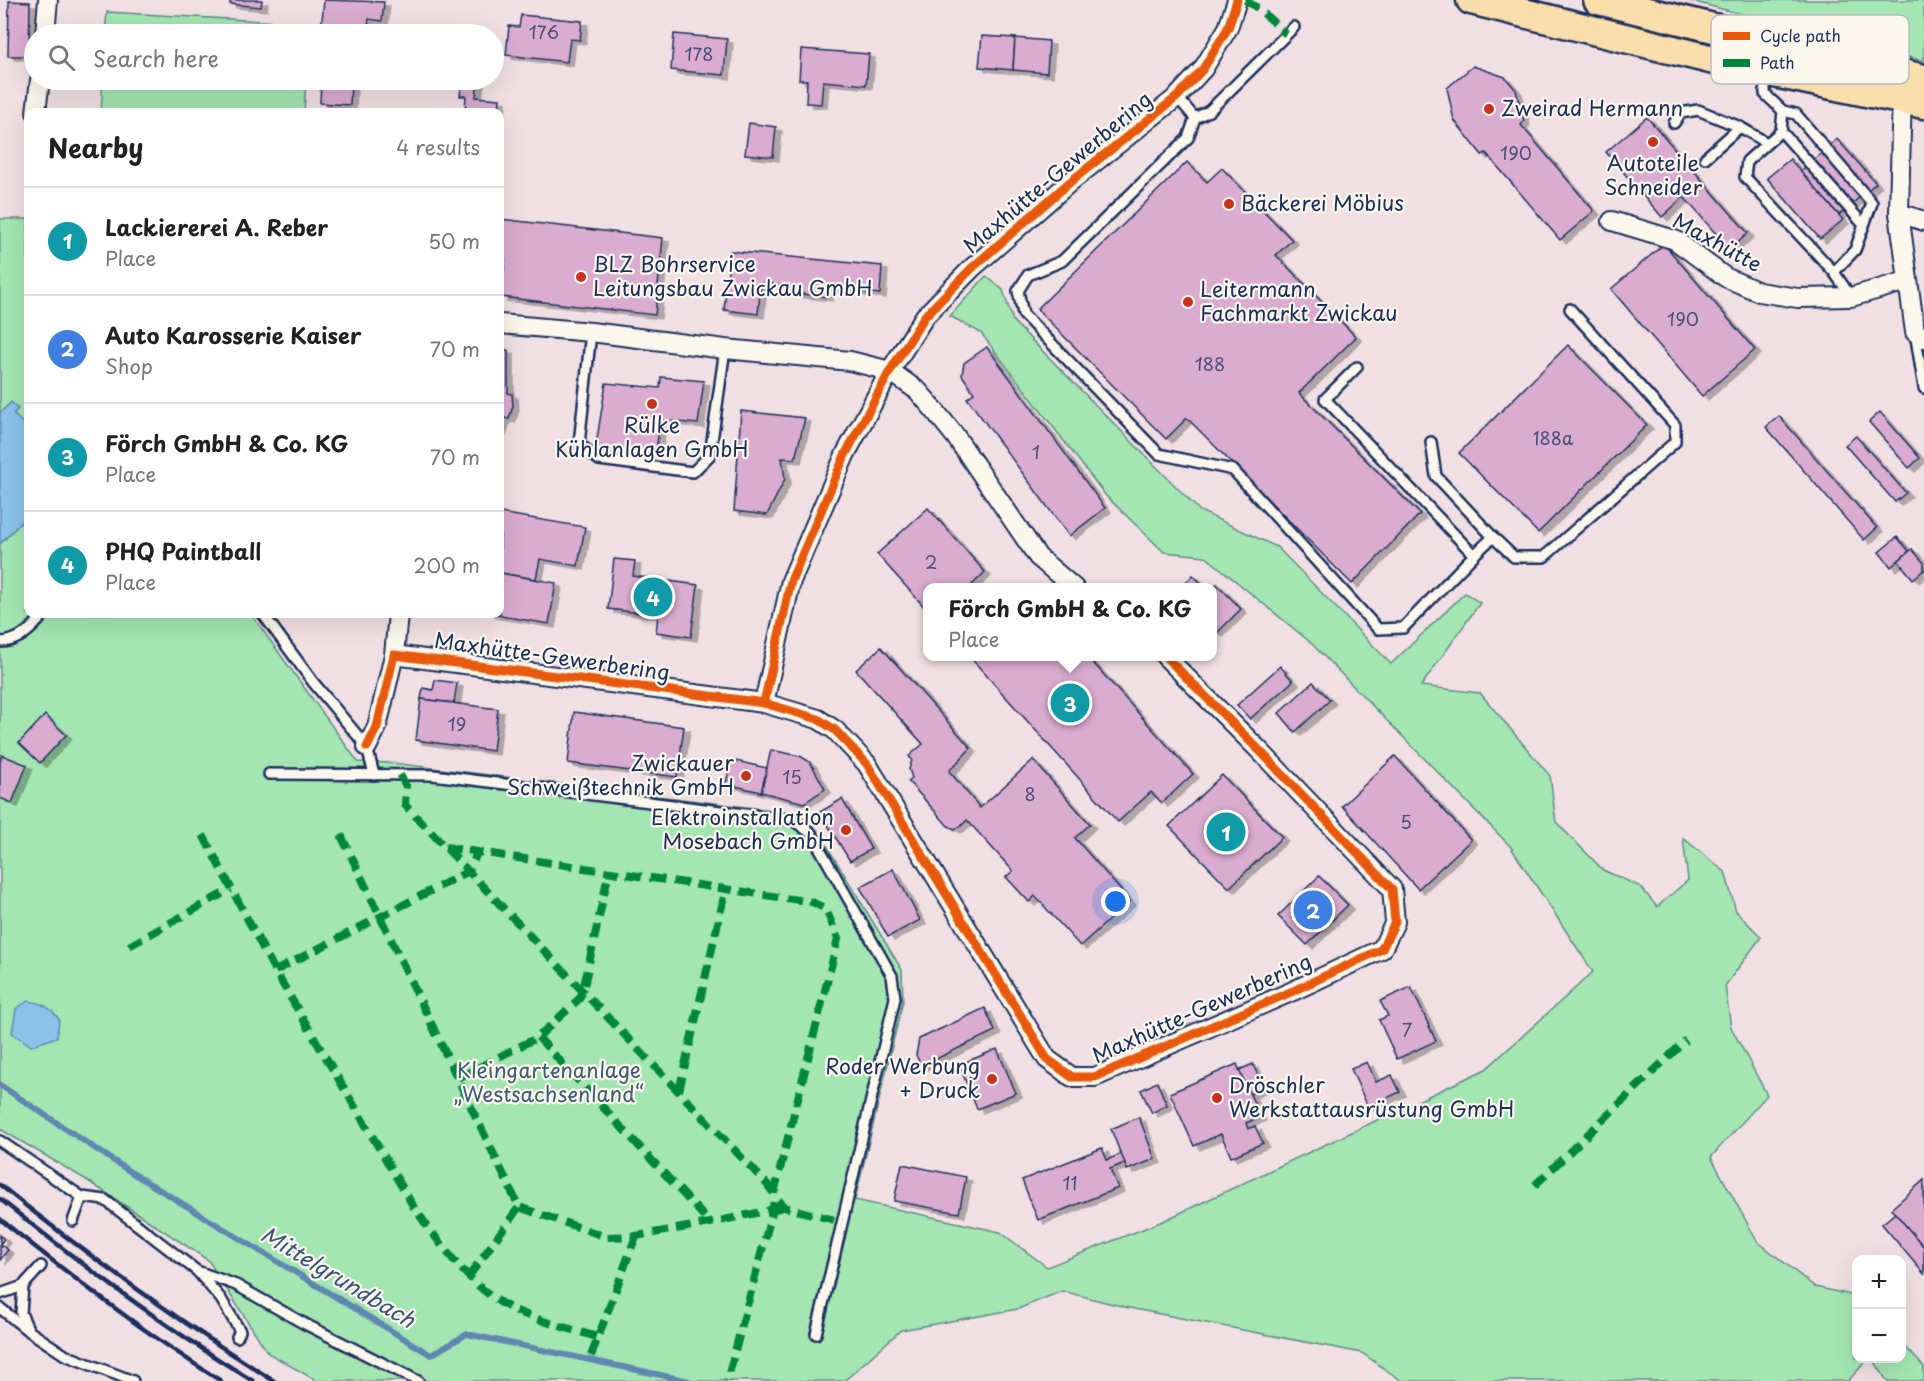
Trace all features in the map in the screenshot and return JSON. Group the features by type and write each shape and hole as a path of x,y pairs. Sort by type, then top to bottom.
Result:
{"main road":[{"path":"1471,0 1711,57"},
{"path":"1598,0 1711,28"},
{"path":"1880,84 1913,88"}],"street":[{"path":"46,24 48,0"},
{"name":"Maxhütte-Gewerbering","path":"764,703 792,581 845,455 890,371 925,316 972,268 1071,182 1177,97 1203,69 1228,28 1237,0"},
{"path":"1913,88 1899,213 1907,281 1919,335"},
{"path":"36,108 39,90"},
{"path":"1899,213 1924,221"},
{"name":"Maxhütte","path":"1612,221 1675,240 1725,277 1760,291 1798,298 1851,297 1907,281"},
{"path":"504,324 591,332 850,362 890,371 918,391 931,406 956,437 1038,556 1068,583"},
{"path":"367,747 377,727 394,655 398,618"},
{"name":"Maxhütte-Gewerbering","path":"394,655 764,703 818,719 835,730 867,764 1047,1059 1072,1077 1095,1077 1293,991 1382,949 1395,922 1392,889 1169,661"}],"lane":[{"path":"1294,27 1209,111 1195,118 1188,138 1062,261 1028,275 1018,291 1023,314 1159,454 1233,470 1378,629 1403,628 1493,537"},
{"path":"1765,84 1765,94 1783,111 1796,114 1872,203 1855,250 1834,272"},
{"path":"1177,97 1195,118"},
{"path":"1674,123 1680,113 1698,110 1740,127 1767,143"},
{"path":"1783,111 1781,131 1747,161 1745,177 1834,272 1851,297"},
{"path":"1705,158 1740,127"},
{"path":"1781,131 1863,224"},
{"path":"1431,442 1436,476 1493,537 1514,557 1544,557 1675,442 1675,425 1570,309"},
{"path":"591,332 579,444 599,460 693,472 710,455 725,349"},
{"path":"1919,335 1924,388"},
{"path":"1357,367 1324,399 1474,555"},
{"path":"0,642 10,642 33,628 41,618"},
{"path":"266,618 313,682 367,747 374,775"},
{"path":"269,774 433,775 793,820 811,832 892,976 895,998 816,1334"},
{"path":"0,1142 82,1197 105,1200 197,1271 221,1299 240,1331 237,1337"},
{"path":"73,1221 82,1197"},
{"path":"0,1294 23,1286 41,1266"},
{"path":"197,1271 236,1285 303,1323 418,1381"},
{"path":"23,1286 21,1313 29,1331"},
{"path":"0,1308 65,1355 133,1381"}],"green space":[{"path":"1687,0 1924,0 1924,61 1909,57 1909,15 1745,15"},
{"path":"107,12 297,24 106,24"},
{"path":"102,90 305,90 304,108 101,108"},
{"path":"0,219 24,219 24,424 13,414 11,403 0,413"},
{"name":"Kleingartenanlage „Westsachsenland“","path":"986,276 1003,290 1013,321 1200,511 1277,547 1391,664 1465,593 1480,603 1421,686 1480,693 1550,776 1556,822 1603,870 1641,887 1657,907 1688,880 1683,838 1725,872 1736,911 1761,937 1725,986 1731,1027 1767,1095 1711,1157 1757,1241 1815,1287 1852,1295 1852,1363 1864,1363 1848,1381 1402,1381 1362,1353 1129,1308 1062,1291 1018,1309 901,1330 844,1381 317,1381 268,1353 208,1260 85,1179 0,1129 0,544 24,519 24,618 254,618 358,762 393,763 796,813 818,831 902,970 903,1001 855,1200 1000,1232 1047,1267 1163,1221 1486,1069 1593,972 1510,846 1310,642 1205,556 1164,552 1106,496 981,333 950,316"},
{"path":"1906,1347 1924,1367 1924,1381 1887,1381 1876,1363 1906,1363"}],"water":[{"path":"11,402 18,409 13,414 24,424 24,519 0,544 0,413"},
{"path":"28,1001 50,1009 56,1015 59,1019 57,1037 31,1046 12,1033 16,1009"}],"building":[{"path":"230,0 262,0 261,7 230,4"},
{"path":"324,0 384,2 382,21 369,19 368,24 322,24"},
{"path":"9,1 30,2 30,24 24,24 24,56 8,56"},
{"path":"521,15 582,21 580,40 570,39 567,62 506,55 509,26 519,27"},
{"path":"674,34 727,39 724,75 671,70"},
{"path":"982,36 1015,38 1013,70 979,67"},
{"path":"1015,38 1049,41 1047,73 1013,70"},
{"path":"801,49 869,54 866,85 823,81 821,104 806,103 807,80 799,80"},
{"path":"1473,66 1505,77 1516,90 1524,121 1521,125 1594,211 1560,240 1486,153 1482,155 1454,120 1447,88"},
{"path":"321,90 351,90 350,105 320,103"},
{"path":"461,90 477,90 476,97 500,99 499,108 465,108 466,96 460,96"},
{"path":"1647,117 1748,233 1730,250 1684,197 1662,217 1606,152"},
{"path":"749,123 776,127 773,157 745,154"},
{"path":"1837,139 1876,183 1839,215 1800,172"},
{"path":"1790,159 1843,220 1820,239 1767,178"},
{"path":"1187,162 1207,182 1222,168 1292,240 1276,255 1356,337 1299,393 1420,514 1352,584 1187,418 1166,439 1037,309"},
{"name":"BLZ Bohrservice Leitungsbau Zwickau GmbH","path":"504,219 663,238 655,315 504,297"},
{"path":"1664,244 1755,350 1702,396 1611,289"},
{"path":"730,251 882,266 880,294 827,289 827,297 792,293 792,286 761,283 758,314 724,310"},
{"path":"1568,345 1647,425 1538,533 1459,453"},
{"path":"987,347 1105,508 1069,536 967,398 974,393 962,375 964,363"},
{"path":"504,350 508,350 508,393 512,394 513,406 509,419 504,418"},
{"name":"Rülke Kühlanlagen GmbH","path":"661,377 704,381 698,424 660,420 656,453 628,449 626,460 607,458 596,445 606,383 660,388"},
{"path":"741,411 805,418 795,459 782,458 785,479 767,515 734,511"},
{"path":"1880,412 1920,458 1909,468 1869,422"},
{"path":"1779,416 1877,528 1864,540 1766,427"},
{"path":"1856,436 1906,493 1895,502 1845,445"},
{"path":"928,508 985,572 974,583 923,583 923,605 877,554"},
{"path":"504,514 585,527 578,566 540,559 536,579 504,574"},
{"path":"1897,537 1909,551 1891,567 1879,552"},
{"path":"1912,549 1924,563 1924,570 1913,579 1898,561"},
{"path":"614,559 635,561 633,576 698,585 691,637 656,632 658,615 608,609"},
{"path":"504,574 556,583 549,624 504,616"},
{"path":"1193,575 1201,583 1186,583"},
{"path":"1217,584 1241,609 1217,633"},
{"path":"881,647 971,748 949,771 980,808 1033,760 1090,824 1075,838 1130,901 1080,946 1035,896 1029,902 1006,877 1013,871 967,820 955,829 948,826 908,781 912,778 909,769 912,760 909,756 923,744 856,670"},
{"path":"973,661 1091,661 1193,774 1162,803 1151,792 1118,822"},
{"path":"1280,666 1293,681 1250,719 1237,705"},
{"path":"435,680 457,683 454,703 421,699 423,688 433,690"},
{"path":"1313,682 1330,700 1295,732 1279,713"},
{"path":"421,699 498,709 493,751 416,740"},
{"path":"574,712 684,727 677,777 568,763"},
{"path":"45,715 66,735 40,763 19,743"},
{"path":"771,750 800,756 810,762 825,789 804,803 761,792"},
{"path":"2,755 27,765 12,803 0,798"},
{"path":"1395,756 1471,840 1418,889 1342,806"},
{"name":"Zwickauer Schweißtechnik GmbH","path":"731,760 767,768 761,792 726,784"},
{"path":"1222,775 1282,837 1229,888 1169,826"},
{"name":"Elektroinstallation Mosebach GmbH","path":"842,799 871,849 850,861 820,812"},
{"path":"893,869 920,920 888,937 860,887"},
{"path":"1319,876 1348,905 1307,945 1278,916"},
{"path":"1411,987 1436,1041 1397,1059 1379,1020 1388,1016 1380,1001"},
{"path":"985,1008 995,1031 921,1066 916,1055 919,1039"},
{"path":"997,1049 1016,1093 977,1109 959,1065"},
{"path":"1367,1062 1376,1082 1392,1075 1400,1092 1368,1107 1351,1069"},
{"path":"1237,1064 1260,1117 1246,1123 1248,1129 1255,1126 1263,1143 1231,1157 1221,1134 1194,1146 1170,1093"},
{"path":"1253,1064 1263,1088 1250,1094 1239,1070"},
{"path":"1157,1082 1167,1105 1152,1113 1141,1090"},
{"path":"1139,1117 1155,1159 1127,1170 1111,1129"},
{"path":"1102,1148 1107,1160 1121,1154 1125,1163 1110,1169 1118,1188 1038,1220 1022,1180"},
{"path":"902,1164 966,1177 959,1213 894,1201"},
{"path":"1924,1180 1924,1247 1891,1209"},
{"path":"1895,1213 1924,1247 1924,1274 1882,1224"},
{"path":"0,1244 8,1250 0,1260"}],"waterway":[{"name":"Mittelgrundbach","path":"0,1085 129,1171 431,1355 467,1334 689,1381"}],"railway":[{"path":"0,1185 134,1287 274,1381"},
{"path":"0,1199 124,1294 187,1339 253,1381"},
{"path":"0,1219 108,1303 221,1381"}],"marked path":[{"path":"1245,0 1259,9 1286,34"},
{"path":"400,775 406,786 405,805 766,1183 784,1207 842,1222"},
{"path":"203,835 275,971 415,1209 446,1251 469,1277 495,1299 510,1308 542,1321 597,1337"},
{"path":"341,835 519,1207 607,1237 636,1236 784,1207"},
{"path":"445,847 812,902 826,909 838,939 774,1193 773,1209 727,1381"},
{"path":"275,971 469,871 478,851"},
{"path":"458,1078 538,1037 579,999 583,991 609,871"},
{"path":"679,1091 726,888"},
{"path":"129,946 231,889"},
{"path":"538,1037 710,1223"},
{"path":"1535,1185 1686,1040"},
{"path":"469,1276 519,1207"},
{"path":"591,1356 636,1236"}],"cycle path":[{"path":"764,703 791,581 845,455 890,371 925,316 972,268 1070,182 1177,97 1203,69 1228,28 1237,0"},
{"path":"367,747 377,727 394,655 764,703 818,719 835,730 867,764 1047,1059 1072,1077 1095,1077 1293,991 1382,949 1395,922 1392,889 1170,661"}],"place":[{"name":"Zweirad Hermann","path":"1489,109"},
{"name":"Autoteile Schneider","path":"1653,142"},
{"name":"Bäckerei Möbius","path":"1229,204"},
{"name":"BLZ Bohrservice Leitungsbau Zwickau GmbH","path":"581,277"},
{"name":"Leitermann Fachmarkt Zwickau","path":"1188,302"},
{"name":"Rülke Kühlanlagen GmbH","path":"652,404"},
{"name":"PHQ Paintball","path":"653,597"},
{"name":"Förch GmbH & Co. KG","path":"1070,703"},
{"name":"Zwickauer Schweißtechnik GmbH","path":"746,776"},
{"name":"Elektroinstallation Mosebach GmbH","path":"846,830"},
{"name":"Lackiererei A. Reber","path":"1226,832"},
{"name":"Auto Karosserie Kaiser","path":"1313,910"},
{"name":"Roder Werbung + Druck","path":"992,1079"},
{"name":"Dröschler Werkstattausrüstung GmbH","path":"1217,1098"}]}
